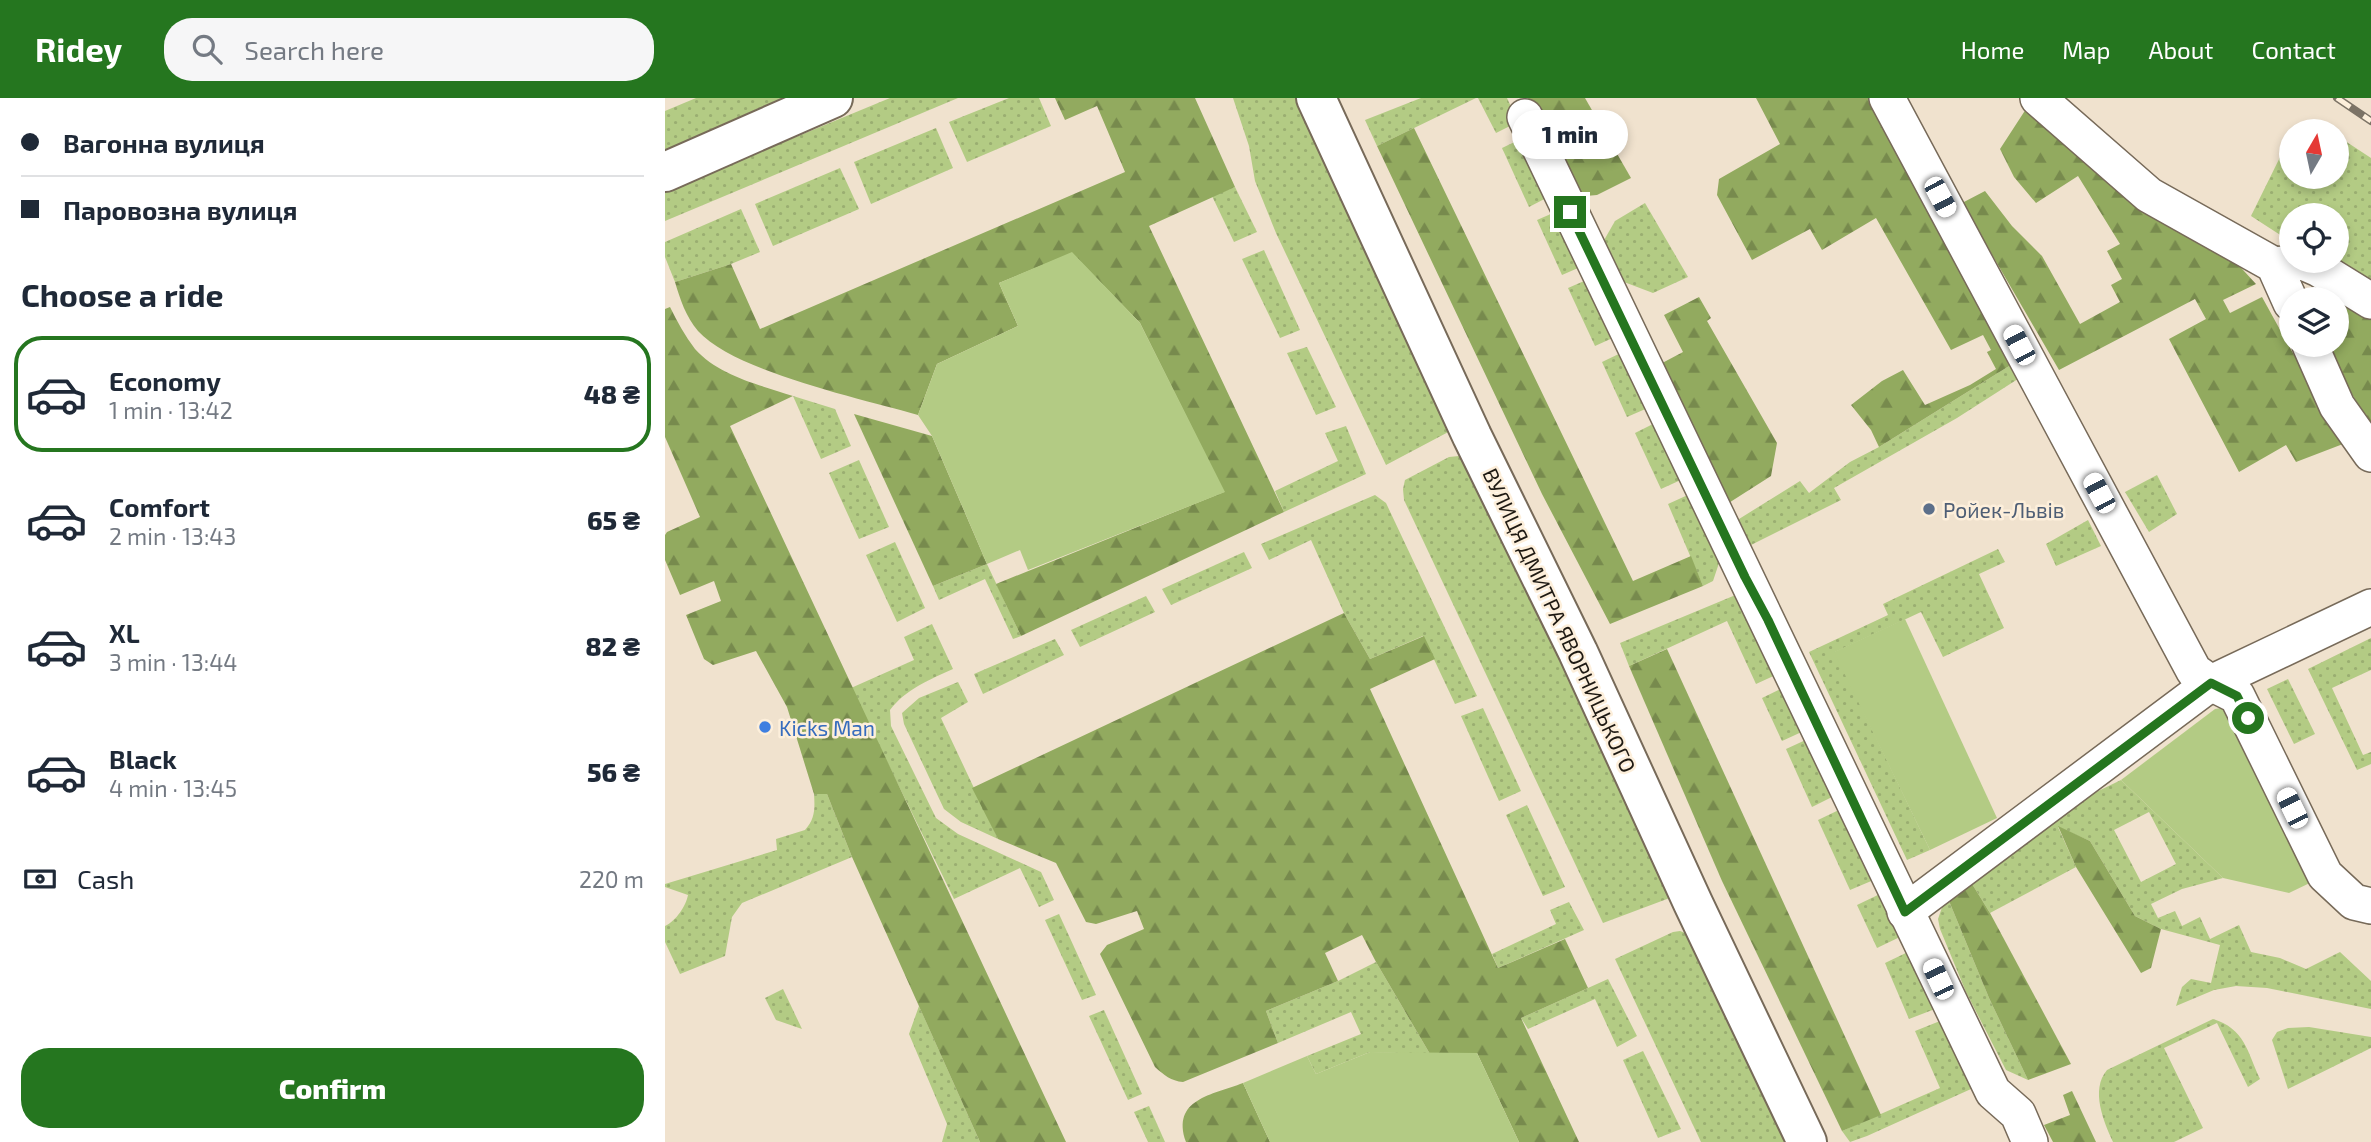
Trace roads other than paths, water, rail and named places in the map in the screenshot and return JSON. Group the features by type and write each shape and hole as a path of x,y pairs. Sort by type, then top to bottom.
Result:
{"street":[{"path":"665,172 834,98"},
{"name":"ВУЛИЦЯ ДМИТРА ЯВОРНИЦЬКОГО","path":"1316,98 1472,436 1578,652 1807,1142"},
{"path":"1887,98 2194,671 2237,696 2325,875 2354,902 2371,906"},
{"path":"2038,98 2149,195 2274,265 2303,262 2371,301"},
{"path":"1525,117 1993,1092 2018,1114 2030,1142"},
{"path":"2274,265 2284,287"},
{"path":"2315,357 2337,406 2371,454"},
{"path":"1905,912 2211,683 2371,607"}],"railway":[{"path":"2337,98 2371,121"}],"place":[{"name":"Ройек-Львів","path":"1929,509"},
{"name":"Kicks Man","path":"765,727"}]}
